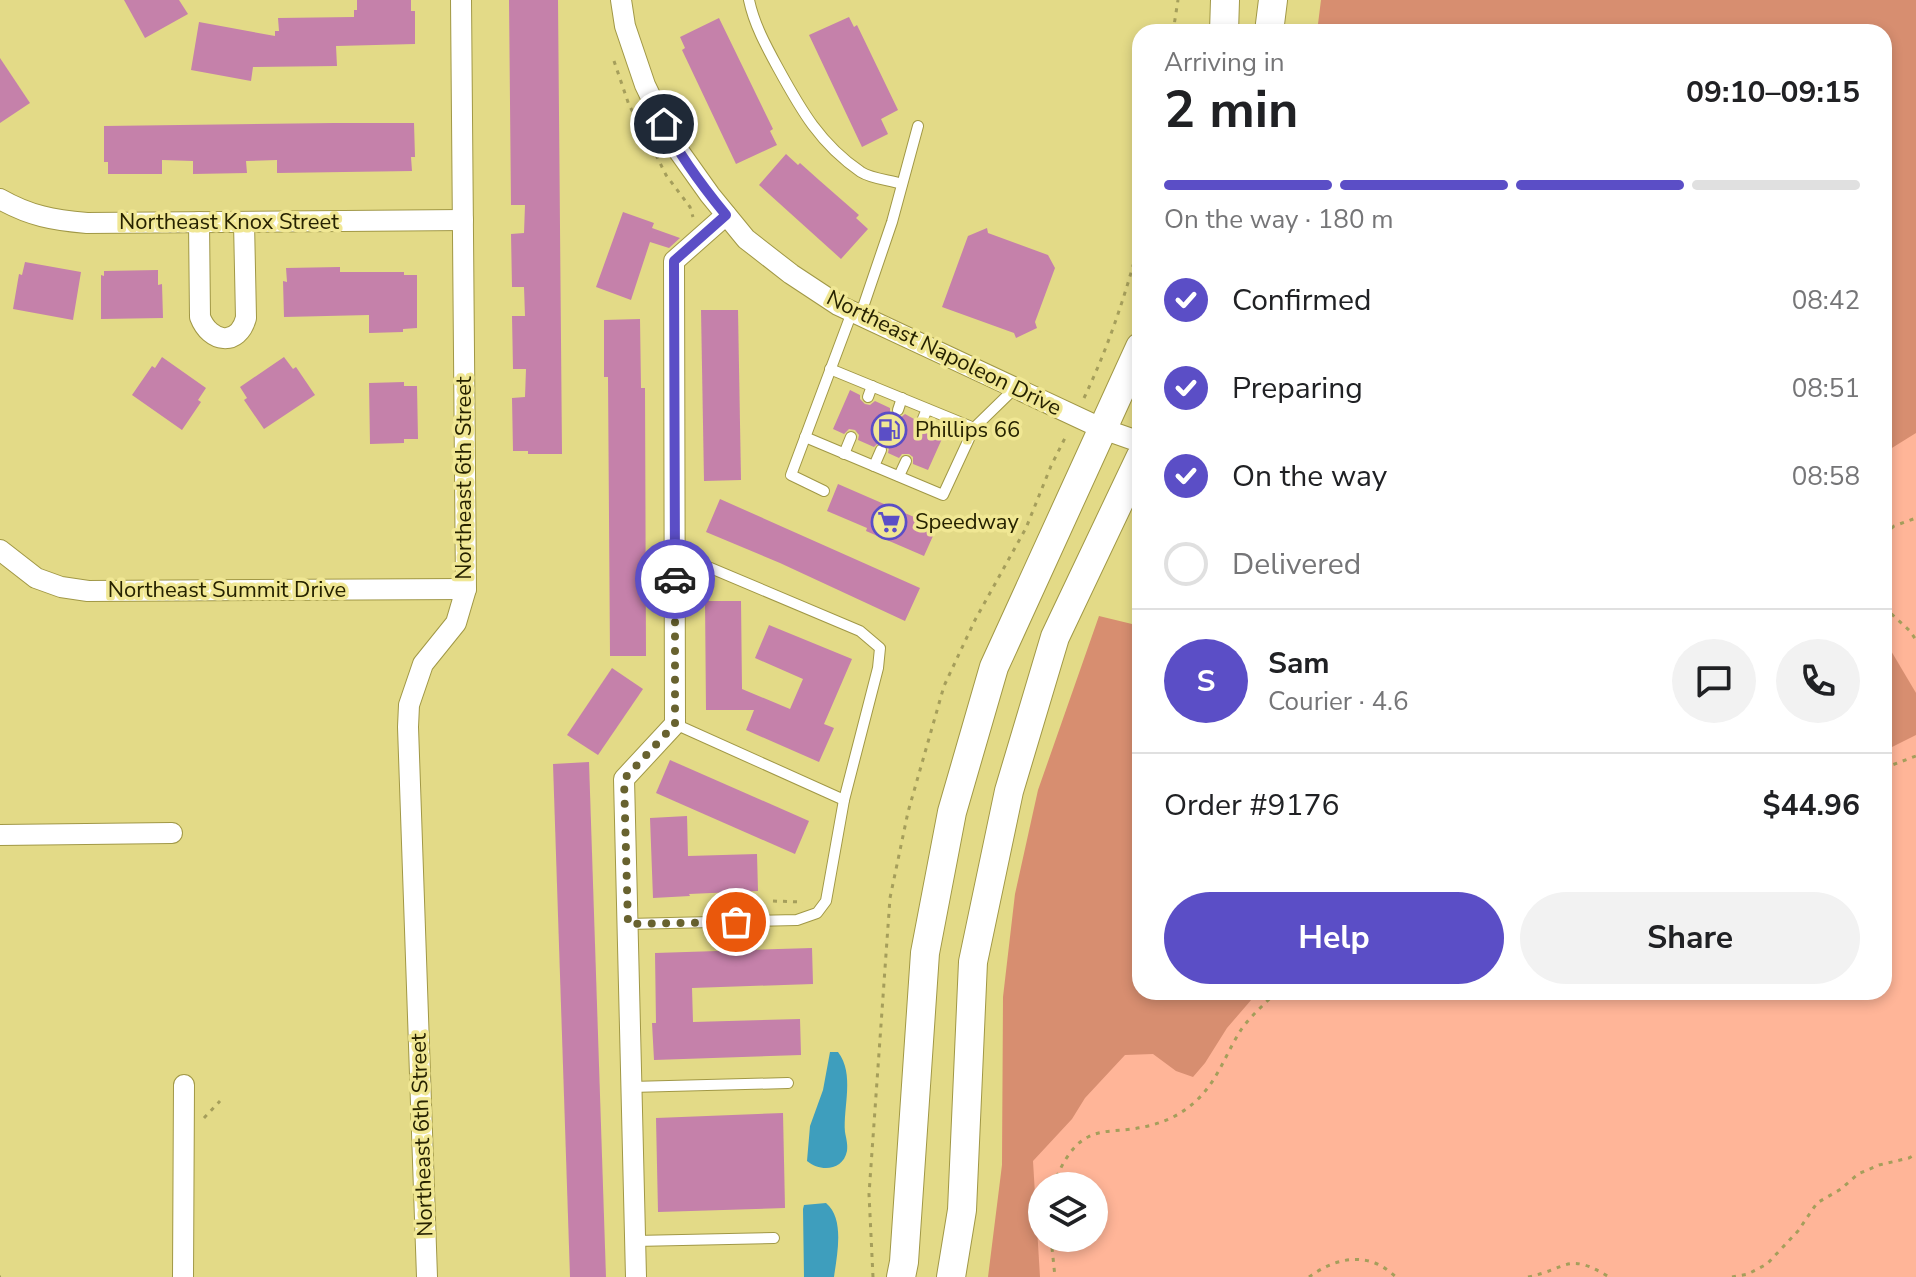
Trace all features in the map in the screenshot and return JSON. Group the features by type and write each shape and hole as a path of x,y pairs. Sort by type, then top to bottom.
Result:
{"main road":[{"path":"1224,24 1225,0"},
{"path":"1270,24 1273,0"},
{"path":"901,1277 925,953 952,812 994,667 1132,365"},
{"path":"951,1277 962,1210 973,962 1009,791 1055,637 1132,475"}],"street":[{"name":"Northeast 6th Street","path":"427,1277 409,705 423,664 456,623 466,589 461,0"},
{"name":"Northeast Napoleon Drive","path":"621,0 625,26 645,85 673,143 746,239 838,305 1103,429 1132,439"},
{"name":"Northeast Knox Street","path":"0,199 18,209 54,221 87,223 463,220"},
{"path":"636,1277 624,779 675,724 674,261 726,215"},
{"path":"199,222 200,317 204,328 213,336 225,338 243,328 246,318 244,222"},
{"name":"Northeast Summit Drive","path":"0,550 36,578 61,587 88,591 466,589"},
{"path":"0,835 172,833"},
{"path":"183,1277 184,1085"}],"lane":[{"path":"749,0 762,40 803,114 819,134 864,174 902,184"},
{"path":"824,491 791,475 830,369 856,314 892,222 918,126"},
{"path":"830,369 974,428"},
{"path":"868,397 872,386"},
{"path":"805,437 943,495 974,428 1015,388"},
{"path":"898,410 902,398"},
{"path":"922,421 927,409"},
{"path":"844,454 851,437"},
{"path":"874,466 881,450"},
{"path":"899,476 906,461"},
{"path":"628,924 797,920 817,913 826,901 844,800 878,668 880,648 860,631 675,553"},
{"path":"675,724 844,800"},
{"path":"631,1087 788,1083"},
{"path":"635,1241 774,1238"}],"path":[{"path":"1174,24 1178,0"},
{"path":"1087,392 1132,272"},
{"path":"1892,528 1916,518"},
{"path":"1892,614 1916,640"},
{"path":"1892,765 1916,756"},
{"path":"773,901 807,902"},
{"path":"1059,1172 1073,1150 1089,1136 1161,1123 1197,1101 1213,1082 1241,1029 1268,1000"},
{"path":"1732,1277 1762,1268 1798,1231 1817,1203 1841,1189 1858,1174 1916,1154"},
{"path":"1052,1252 1055,1277"},
{"path":"1309,1277 1341,1260 1376,1263 1396,1277"},
{"path":"1528,1277 1571,1262 1598,1270 1609,1277"}],"shaded area":[{"path":"1321,0 1916,0 1916,433 1892,448 1892,24 1318,24"},
{"path":"1916,424 1916,1277 1000,1277 1003,1102 1146,1000 1892,1000 1892,436"},
{"path":"1099,616 1132,624 1132,1000 1251,1000 1193,1077 1176,1071 1153,1054 1125,1055 1033,1161 1034,1172 1028,1172 1028,1252 1038,1252 1040,1277 988,1277 1002,1165 1003,997 1015,894 1038,790"},
{"path":"1892,652 1916,693 1916,735 1892,747"}],"water":[{"path":"830,1052 838,1052 846,1070 847,1148 841,1163 824,1168 807,1161 810,1126 823,1090"},
{"path":"826,1203 838,1227 834,1277 804,1277 804,1205"}],"building":[{"path":"124,0 179,0 188,14 145,38"},
{"path":"357,0 411,0 411,11 415,11 415,44 336,46 337,66 253,67 251,81 191,70 199,22 275,36 275,31 279,31 278,18 354,17"},
{"path":"509,0 558,0 562,454 513,451 512,398 525,397 526,369 513,369 512,316 525,316 524,287 512,287 511,234 524,233 525,205 511,205"},
{"path":"849,17 854,27 857,25 898,110 881,119 888,134 862,147 809,35"},
{"path":"719,18 773,129 770,131 777,145 736,164 682,50 685,48 680,37"},
{"path":"0,58 30,103 0,123"},
{"path":"414,123 415,157 411,157 412,171 277,173 277,160 246,161 247,173 193,174 193,161 162,160 162,174 108,174 108,162 104,162 104,126"},
{"path":"786,154 859,215 856,218 868,229 841,259 759,185"},
{"path":"623,212 654,223 652,228 680,238 669,248 650,242 631,300 596,287"},
{"path":"987,228 988,233 1048,255 1055,268 1035,322 1037,328 1016,338 1014,333 942,307 968,236"},
{"path":"25,262 81,272 73,320 13,309 19,274 22,275"},
{"path":"340,267 340,272 404,272 404,275 417,275 417,328 403,329 403,332 369,333 369,315 284,317 283,281 287,282 286,268"},
{"path":"158,270 158,285 162,284 163,318 101,319 101,275 104,276 104,271"},
{"path":"701,310 738,310 741,480 704,481"},
{"path":"640,319 641,388 645,388 646,656 610,656 608,377 604,377 604,320"},
{"path":"162,357 206,388 198,400 201,402 182,430 132,395"},
{"path":"284,357 293,369 296,367 315,395 264,429 244,400 247,398 240,387"},
{"path":"404,382 404,386 417,386 418,439 404,439 404,443 370,444 369,383"},
{"name":"Phillips 66","path":"850,390 860,395 865,404 875,401 890,408 895,417 905,414 914,419 918,428 924,429 929,425 945,432 928,470 913,464 913,457 909,454 902,454 899,458 888,453 885,443 879,442 874,447 858,440 855,430 849,429 844,434 833,429"},
{"name":"Speedway","path":"838,484 937,527 924,556 827,511"},
{"path":"720,499 920,588 905,621 706,532"},
{"path":"705,601 741,601 742,689 790,709 803,679 755,658 769,625 852,659 824,724 834,728 819,762 746,730 754,710 706,710"},
{"path":"612,668 643,689 598,755 567,735"},
{"path":"670,760 809,821 795,854 656,793"},
{"path":"589,762 606,1277 570,1277 553,764"},
{"path":"687,816 688,856 757,854 758,891 653,898 650,818"},
{"path":"812,948 813,984 692,988 693,1022 800,1019 801,1055 654,1060 655,953"},
{"path":"783,1113 785,1208 658,1212 656,1118"}],"way so far":[{"path":"675,579 675,724 624,779 628,924 736,922"}],"place":[{"name":"Phillips 66","path":"889,430"},
{"name":"Speedway","path":"889,522"}],"route":[{"path":"664,124 673,143 726,215 674,261 675,579"}]}
